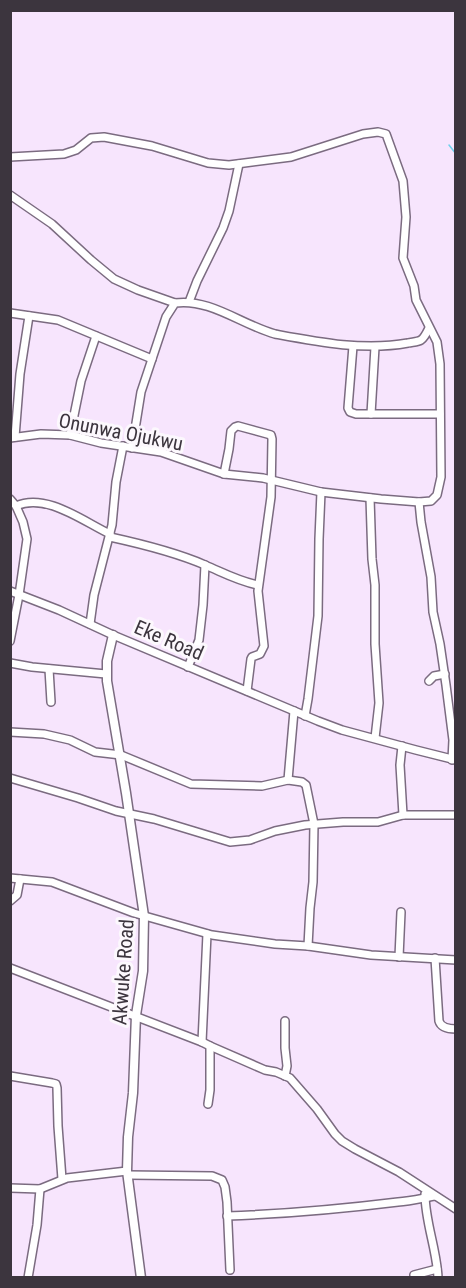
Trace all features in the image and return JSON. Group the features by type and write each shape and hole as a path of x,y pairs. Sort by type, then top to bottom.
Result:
{"main road":[{"name":"Akwuke Road","path":"113,635 106,674 144,916 143,977 136,1016 127,1173 141,1278"}],"street":[{"path":"10,158 64,154 76,150 91,138 104,137 152,146 215,164 239,164 297,156 363,134 378,132 387,134 403,181 406,217 404,261 414,286 416,300 439,350 441,468 438,491 431,501 419,502 431,577 433,612 445,674 454,760"},
{"path":"189,302 223,228 239,164"},
{"path":"10,195 52,224 114,279 138,291 176,303 189,302 224,313 263,330 352,346 375,347 419,341 429,328"},
{"path":"132,448 141,392 166,317 176,303"},
{"path":"10,313 58,320 152,359"},
{"path":"13,438 29,316"},
{"path":"70,435 81,381 96,336"},
{"path":"352,346 349,410 351,413 441,414"},
{"path":"370,414 375,347"},
{"path":"224,474 231,431 235,427 271,435 270,507 258,585 264,646 260,654 252,658 247,691"},
{"name":"Onunwa Ojukwu","path":"13,438 41,434 70,435 170,455 224,474 270,480 321,492 419,502"},
{"path":"90,624 94,595 110,536 123,446"},
{"path":"305,716 318,616 321,492"},
{"path":"370,498 379,703 375,738"},
{"path":"10,499 16,507 27,535 20,595 10,641"},
{"path":"16,507 27,502 48,505 78,516 110,536 162,550 205,565 231,578 258,585"},
{"path":"188,666 199,639 205,565"},
{"name":"Eke Road","path":"10,591 305,716 342,730 454,760"},
{"path":"10,663 106,674"},
{"path":"49,669 51,702"},
{"path":"429,681 434,676 445,674"},
{"path":"288,780 294,711"},
{"path":"10,732 50,735 70,740 95,752 119,755 191,784 262,786 288,780 302,782 306,785 314,824 313,882 308,945"},
{"path":"402,746 400,765 403,815"},
{"path":"10,778 129,815 154,819 236,842 250,840 289,827 378,822 403,815 456,815"},
{"path":"10,878 52,882 144,916 207,934 357,953 456,960"},
{"path":"10,901 17,895 20,879"},
{"path":"399,957 401,912"},
{"path":"202,1042 207,934"},
{"path":"435,958 439,1021 441,1026 456,1029"},
{"path":"10,968 290,1078 342,1141 399,1172 425,1194 435,1196 456,1209"},
{"path":"285,1021 287,1066 285,1076"},
{"path":"208,1104 210,1046"},
{"path":"10,1076 56,1084 62,1179"},
{"path":"10,1188 40,1189 62,1179 127,1173 218,1178 222,1180 225,1187 227,1202 230,1270"},
{"path":"28,1278 37,1225 40,1189"},
{"path":"227,1216 397,1203 425,1194"},
{"path":"425,1194 438,1278"},
{"path":"414,1275 437,1269"}],"waterway":[{"path":"449,145 456,154"}]}
